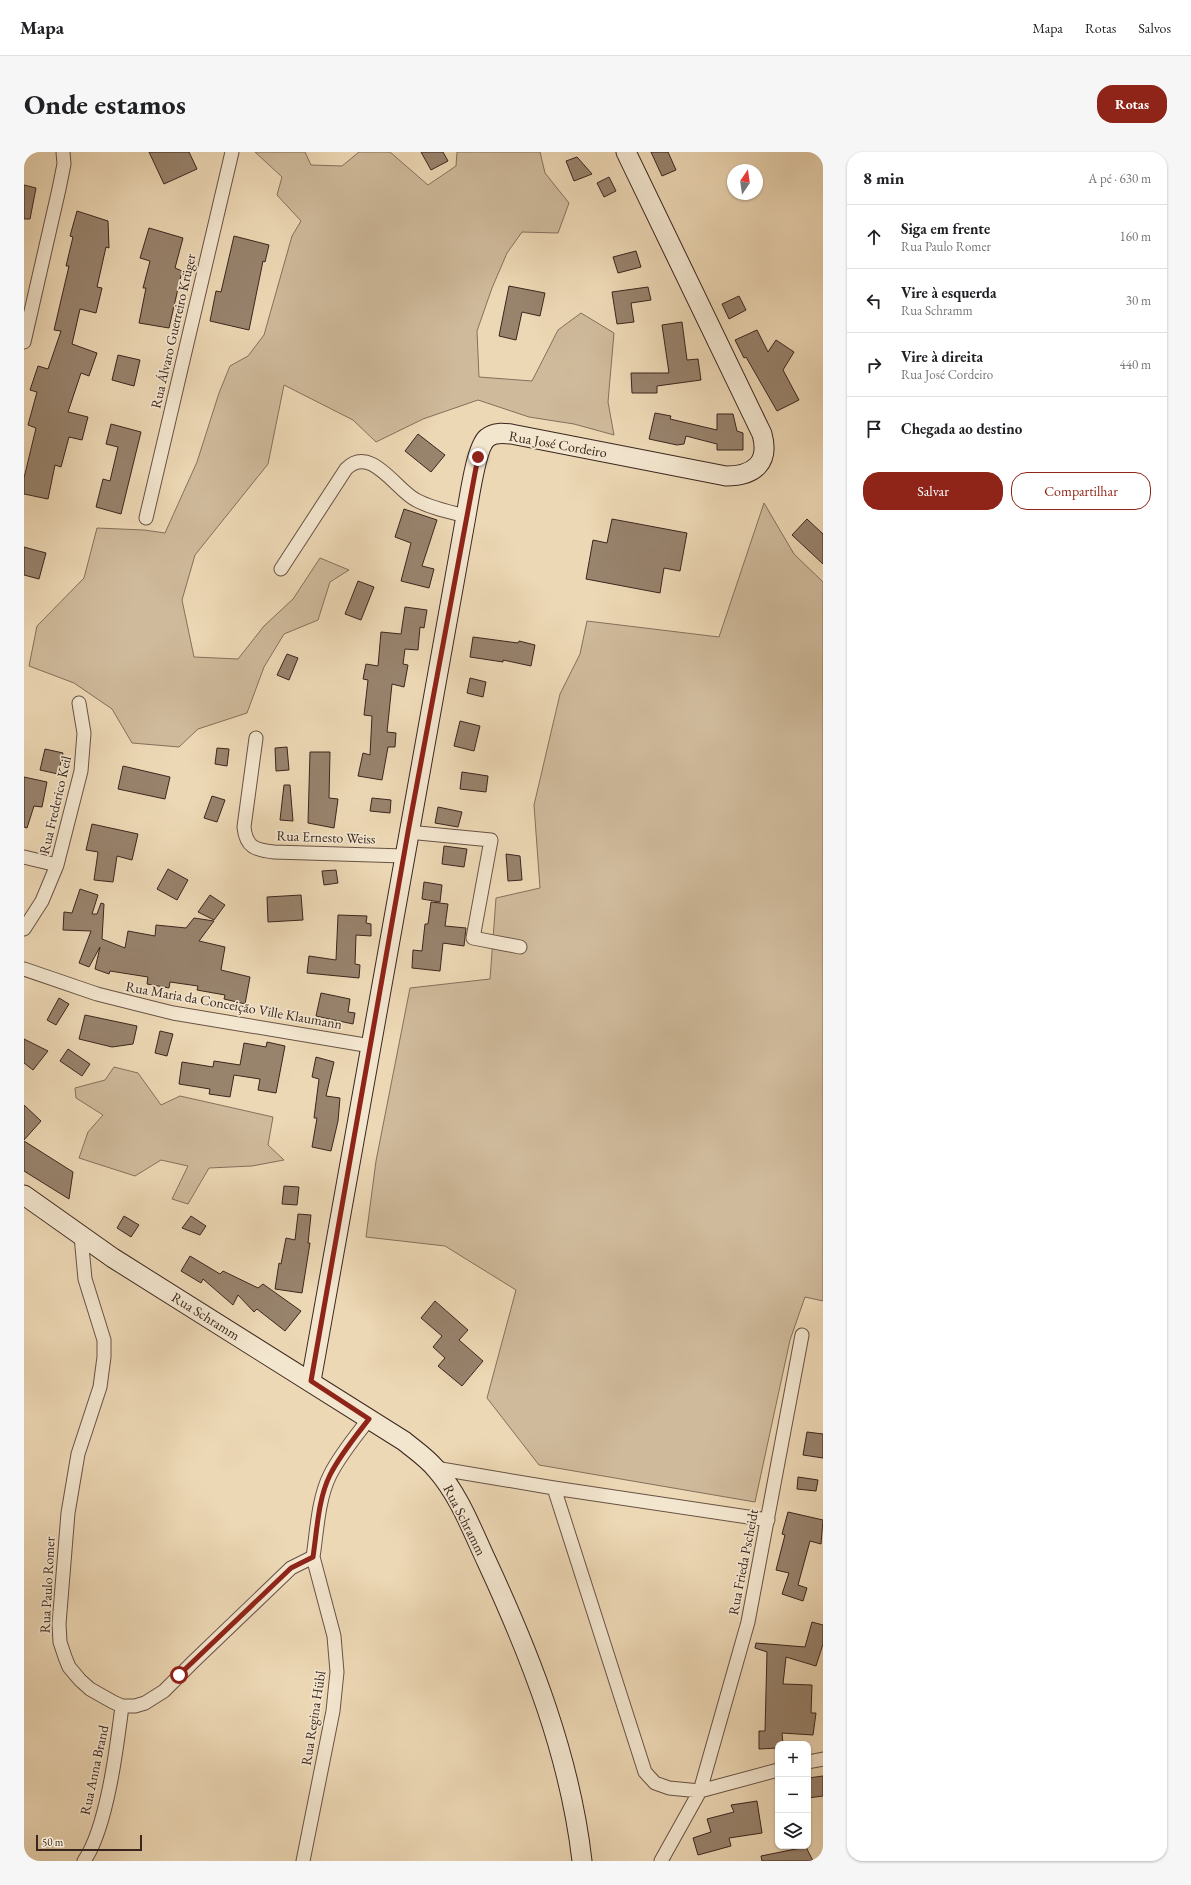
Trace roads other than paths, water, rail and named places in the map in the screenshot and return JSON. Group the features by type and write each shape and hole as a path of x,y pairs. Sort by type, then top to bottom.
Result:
{"street":[{"path":"24,342 59,189 64,164 63,152"},
{"name":"Rua Álvaro Guerreiro Krüger","path":"146,518 232,152"},
{"name":"Rua José Cordeiro","path":"311,1381 408,832 466,516 481,447 487,438 498,433 527,436 726,476 747,474 755,469 760,463 765,444 762,434 626,152"},
{"path":"281,569 346,469 351,464 360,462 373,465 383,471 404,494 428,506 466,516"},
{"name":"Rua Frederico Keil","path":"24,929 42,901 58,865 81,771 84,733 79,703"},
{"name":"Rua Ernesto Weiss","path":"256,738 244,826 245,836 249,844 256,849 274,852 404,856"},
{"path":"408,832 491,840 473,938 520,947"},
{"path":"24,857 58,865"},
{"name":"Rua Maria da Conceição Ville Klaumann","path":"24,969 97,994 173,1013 371,1046"},
{"name":"Rua Schramm","path":"24,1195 81,1236 178,1299 311,1381 404,1441 435,1468 448,1485 468,1522 505,1602 538,1680 562,1755 579,1830 582,1861"},
{"name":"Rua Paulo Romer","path":"81,1236 85,1279 104,1340 104,1357 100,1387 78,1454 73,1481 63,1564 59,1624 60,1642 64,1657 80,1680 102,1697 122,1706"},
{"name":"Rua Frieda Pscheidt","path":"661,1861 700,1791 748,1622 802,1336"},
{"path":"122,1706 135,1706 145,1703 164,1691 291,1568 313,1557 329,1476 338,1461 369,1419"},
{"path":"435,1468 554,1488 768,1520"},
{"path":"554,1488 645,1772 655,1783 669,1788 700,1791 775,1771"},
{"name":"Rua Regina Hübl","path":"303,1861 333,1711 337,1672 334,1636 313,1557"},
{"name":"Rua Anna Brand","path":"84,1861 96,1837 108,1793 117,1747 122,1706"},
{"path":"811,1761 823,1758"}]}
